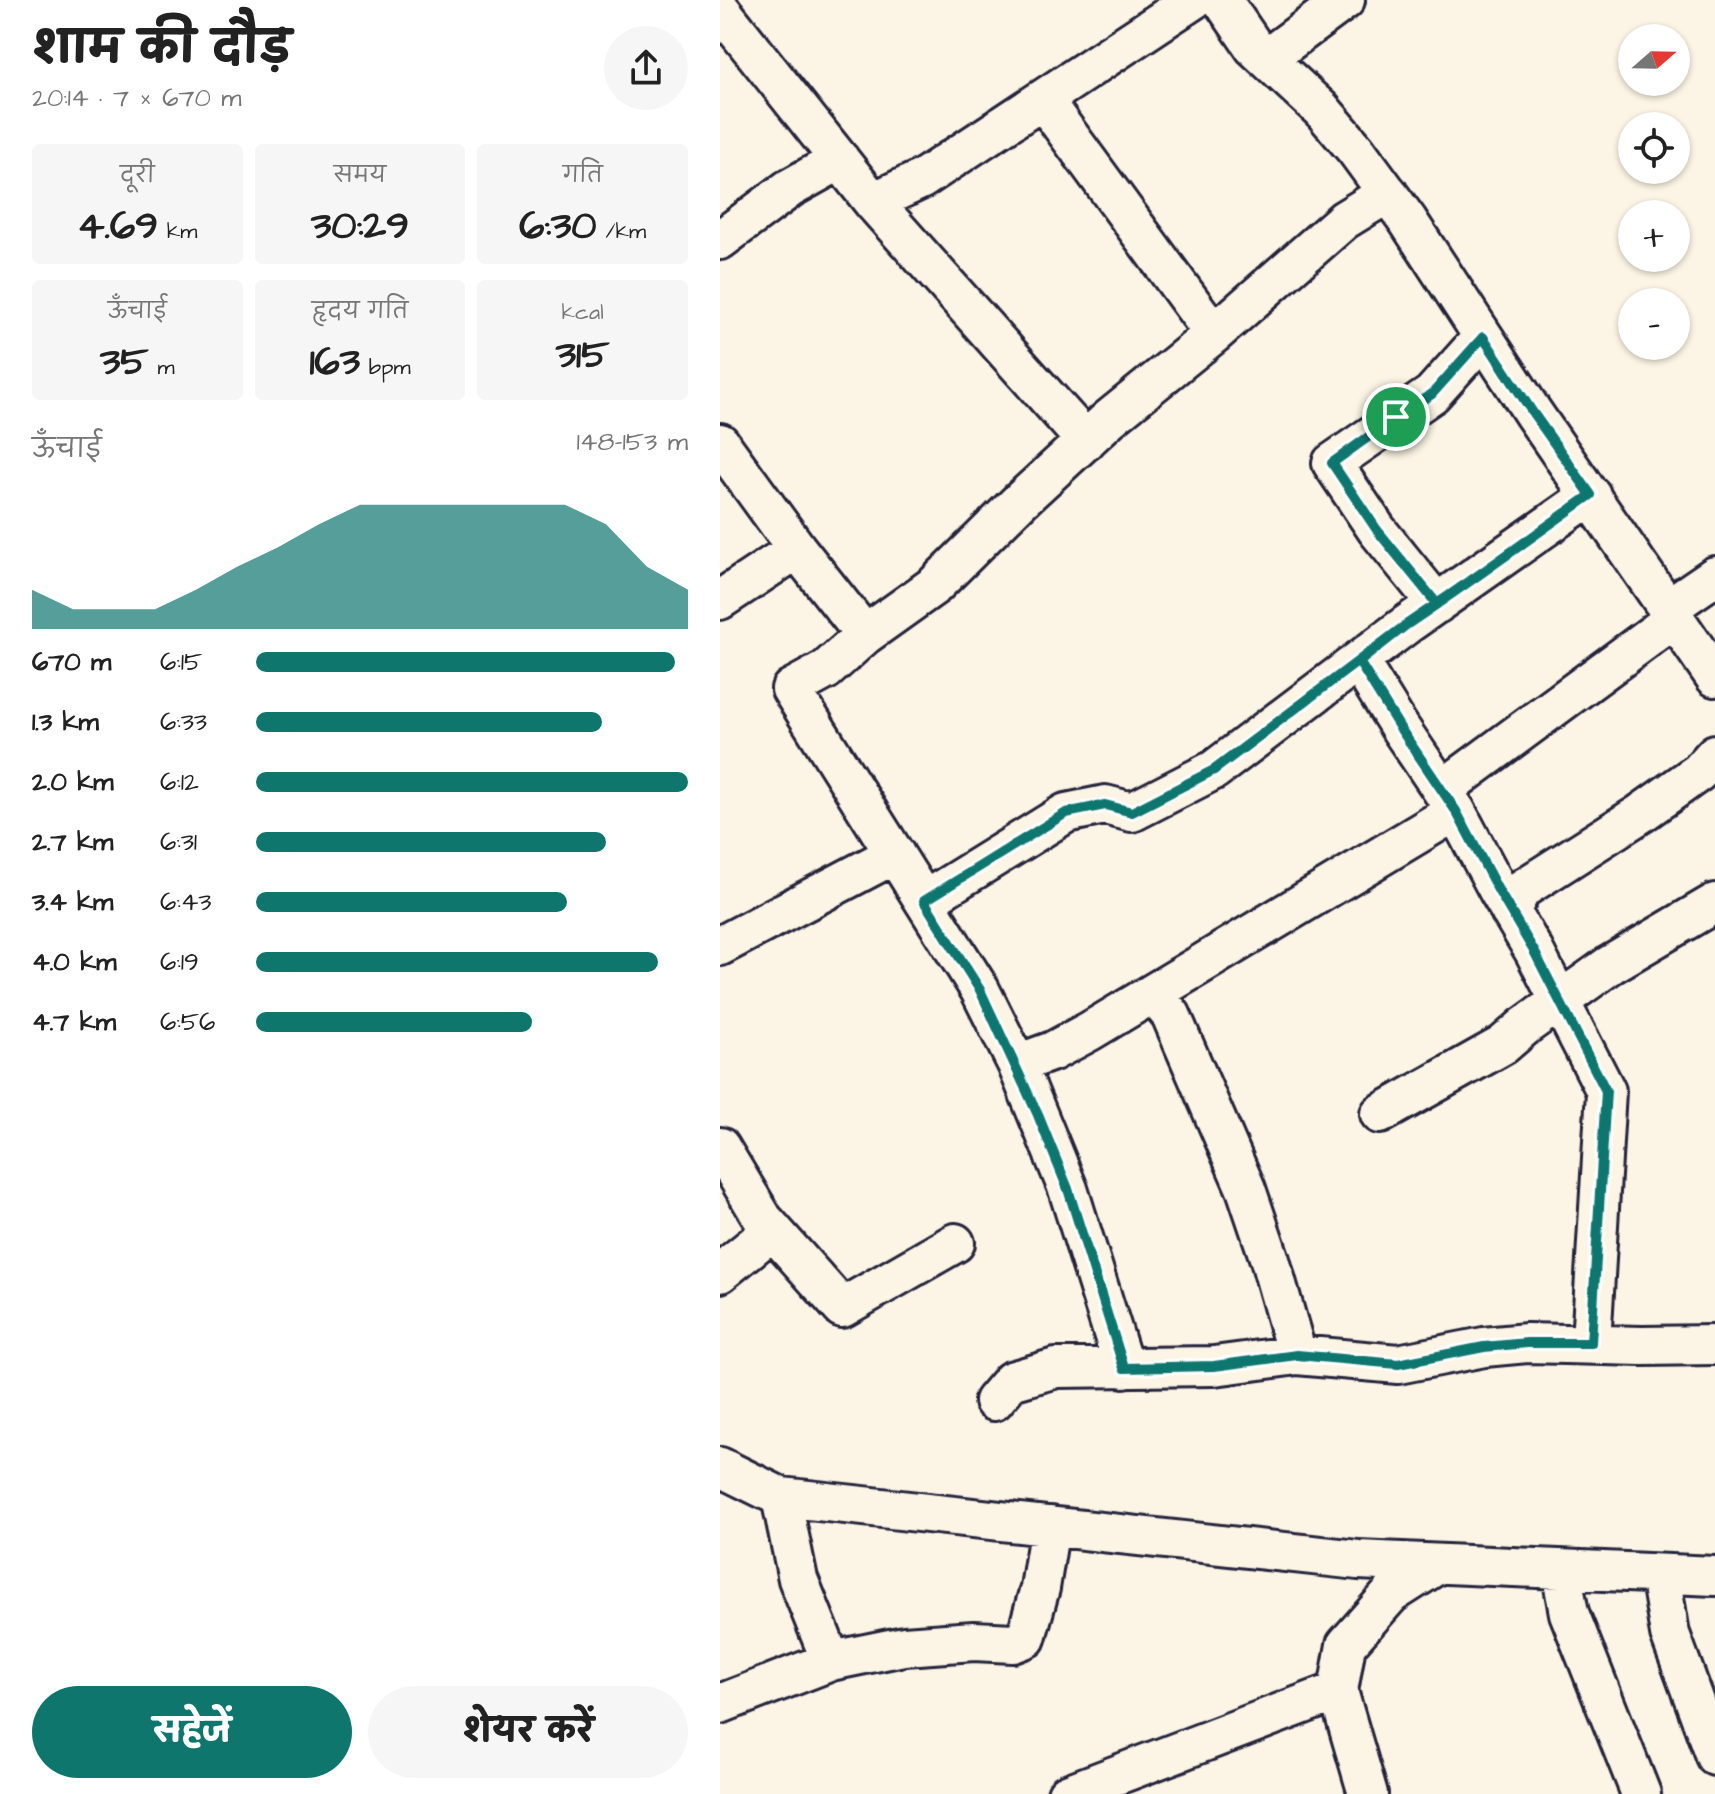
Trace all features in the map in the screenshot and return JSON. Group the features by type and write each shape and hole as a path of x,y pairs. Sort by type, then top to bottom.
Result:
{"street":[{"path":"873,202 922,179 1193,0"},
{"path":"1222,0 1254,47 1322,110 1388,193 1533,413 1715,677"},
{"path":"1267,58 1345,0"},
{"path":"720,9 873,202 1086,441"},
{"path":"1043,100 1214,334"},
{"path":"720,240 790,188 840,160"},
{"path":"1124,1368 1068,1189 1017,1064 980,990 791,689 826,670 865,635 935,585 1086,441 1344,220 1388,193"},
{"path":"1437,604 1377,530 1332,463 1432,394 1483,337"},
{"path":"720,443 797,549 865,635"},
{"path":"924,901 1066,813 1105,805 1132,812 1214,770 1406,625 1591,495"},
{"path":"720,600 797,549"},
{"path":"1017,1064 1053,1051 1154,994 1449,800 1715,576"},
{"path":"1359,662 1449,800 1561,1002 1606,1091 1591,1343"},
{"path":"1510,911 1522,889 1640,814 1699,772 1715,754"},
{"path":"720,946 895,854"},
{"path":"1380,1114 1503,1045 1610,965 1715,903"},
{"path":"1154,994 1171,1015 1246,1189 1297,1355"},
{"path":"720,1147 763,1219 842,1308 955,1243"},
{"path":"720,1273 773,1230"},
{"path":"994,1401 1011,1381 1056,1368 1214,1366 1297,1355 1398,1364 1484,1347 1527,1343 1715,1345"},
{"path":"720,1467 781,1497 1358,1560 1715,1576"},
{"path":"781,1497 798,1579 831,1661"},
{"path":"720,1704 831,1661 904,1646 974,1641 1013,1643 1026,1638 1040,1588 1050,1526"},
{"path":"1368,1794 1338,1691 1346,1645 1391,1594 1438,1564"},
{"path":"1561,1570 1569,1613 1641,1794"},
{"path":"1660,1574 1670,1634 1715,1756"},
{"path":"1067,1794 1338,1691"}],"route":[{"path":"1396,417 1332,463 1377,530 1437,604 1359,662 1456,811 1534,951 1606,1091 1591,1343 1484,1347 1398,1364 1297,1355 1214,1366 1124,1368 1068,1189 1017,1064 980,990 924,901 1066,813 1105,805 1132,812 1214,770 1406,625 1437,604 1478,576 1591,495 1483,337 1432,394 1396,417"}]}
